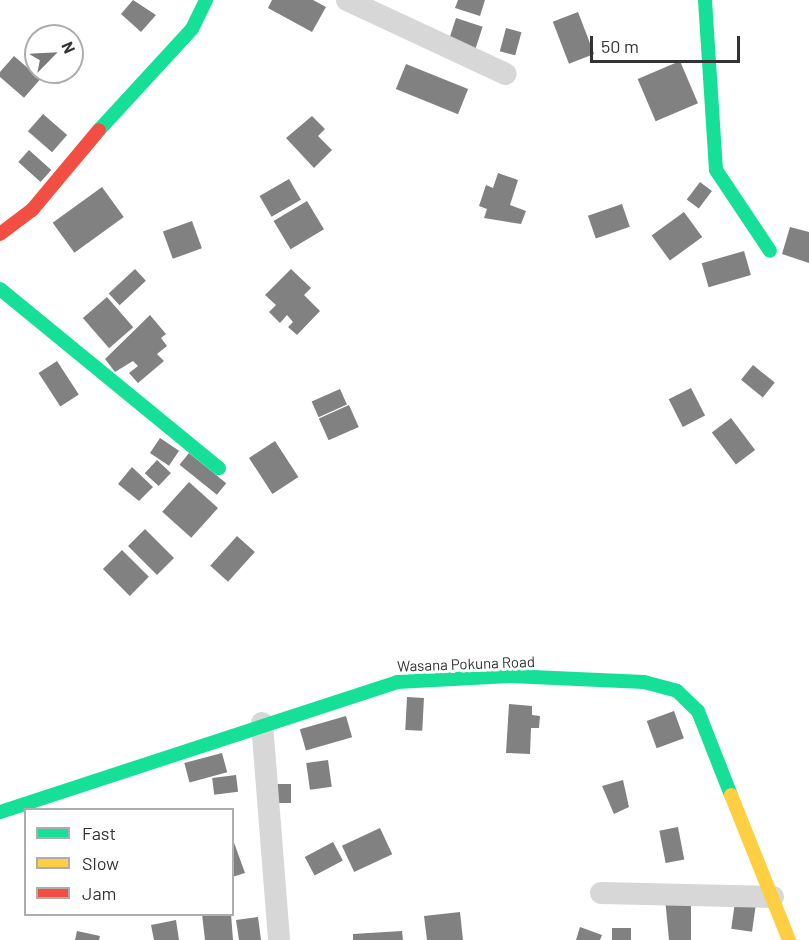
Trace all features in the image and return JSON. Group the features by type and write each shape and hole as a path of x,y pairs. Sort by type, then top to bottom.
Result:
{"street":[{"path":"0,234 32,210 130,93 192,29 206,0"},
{"path":"347,0 506,74"},
{"path":"705,0 716,170 770,251"},
{"path":"0,289 219,468"},
{"name":"Wasana Pokuna Road","path":"0,812 262,723 397,682 510,676 644,682 677,691 698,711 789,940"},
{"path":"262,723 279,940"},
{"path":"601,893 773,897"}],"building":[{"path":"133,0 156,15 141,32 121,14"},
{"path":"272,0 313,0 326,7 312,32 268,8"},
{"path":"458,0 485,0 480,16 455,8"},
{"path":"578,12 594,54 569,64 553,22"},
{"path":"456,18 483,27 475,51 448,43"},
{"path":"506,28 521,32 515,55 500,51"},
{"path":"14,56 24,65 24,84 36,84 24,98 0,77 0,72"},
{"path":"680,61 698,103 656,121 638,79"},
{"path":"406,64 468,89 458,114 396,89"},
{"path":"43,114 67,135 52,152 28,131"},
{"path":"312,116 325,129 318,136 332,150 314,168 286,138"},
{"path":"29,150 51,170 41,182 18,162"},
{"path":"498,173 518,180 510,205 526,211 521,224 484,218 487,209 479,206 486,185 493,188"},
{"path":"289,179 301,200 272,217 260,196"},
{"path":"700,182 712,191 699,209 687,200"},
{"path":"102,187 124,217 74,253 53,223"},
{"path":"307,201 324,229 291,249 274,221"},
{"path":"622,204 630,227 596,238 588,216"},
{"path":"684,212 702,237 670,261 652,236"},
{"path":"192,221 202,248 173,259 163,232"},
{"path":"790,227 809,232 809,263 782,254"},
{"path":"744,251 751,275 709,287 702,263"},
{"path":"135,269 146,281 120,305 109,294"},
{"path":"291,269 311,288 304,295 320,311 297,335 288,327 293,322 287,315 280,323 269,312 276,305 265,295"},
{"path":"107,297 133,327 109,348 83,318"},
{"path":"150,315 166,334 161,338 167,346 157,354 164,361 138,383 129,373 138,366 133,361 115,372 105,359"},
{"path":"57,361 79,395 60,407 39,373"},
{"path":"753,365 775,383 763,397 741,380"},
{"path":"691,388 705,416 683,427 669,399"},
{"path":"340,389 347,405 319,417 312,402"},
{"path":"349,405 359,427 329,440 319,418"},
{"path":"731,418 755,450 736,464 712,432"},
{"path":"160,438 179,451 169,466 150,453"},
{"path":"275,441 298,477 272,494 249,458"},
{"path":"189,453 226,483 217,495 180,465"},
{"path":"157,460 171,473 159,486 145,473"},
{"path":"132,467 153,487 139,501 118,484"},
{"path":"189,482 218,508 191,538 162,512"},
{"path":"145,529 174,558 157,575 128,546"},
{"path":"237,536 255,552 228,582 210,566"},
{"path":"122,550 149,577 130,596 103,569"},
{"path":"407,697 424,698 422,731 405,730"},
{"path":"509,704 532,706 532,715 540,716 539,728 531,728 530,754 506,753"},
{"path":"674,711 684,738 657,748 647,721"},
{"path":"346,716 352,737 306,750 300,729"},
{"path":"222,753 227,772 190,782 184,763"},
{"path":"328,760 332,787 310,790 306,763"},
{"path":"236,775 238,792 214,795 212,778"},
{"path":"623,780 629,807 614,814 602,786"},
{"path":"274,784 291,784 291,803 274,803"},
{"path":"678,827 684,859 666,863 659,831"},
{"path":"380,828 392,854 354,872 342,846"},
{"path":"333,842 343,861 315,876 305,857"},
{"path":"234,843 245,873 234,876"},
{"path":"665,898 691,904 691,940 669,940"},
{"path":"735,902 756,905 752,932 731,929"},
{"path":"460,912 463,940 427,940 424,916"},
{"path":"202,916 231,916 233,940 205,940"},
{"path":"258,917 261,940 239,940 236,920"},
{"path":"176,920 179,940 154,940 151,925"},
{"path":"580,927 602,935 600,940 576,940"},
{"path":"612,928 631,928 631,940 612,940"},
{"path":"77,931 100,936 99,940 75,940"},
{"path":"402,931 403,940 353,940 353,934"}],"traffic: fast":[{"path":"99,130 192,29 206,0"},
{"path":"705,0 716,170 770,251"},
{"path":"0,289 219,468"},
{"path":"0,812 397,682 510,676 644,682 677,691 698,711 731,795"}],"traffic: slow":[{"path":"731,795 789,940"}],"traffic: jam":[{"path":"0,234 32,210 99,130"}]}
